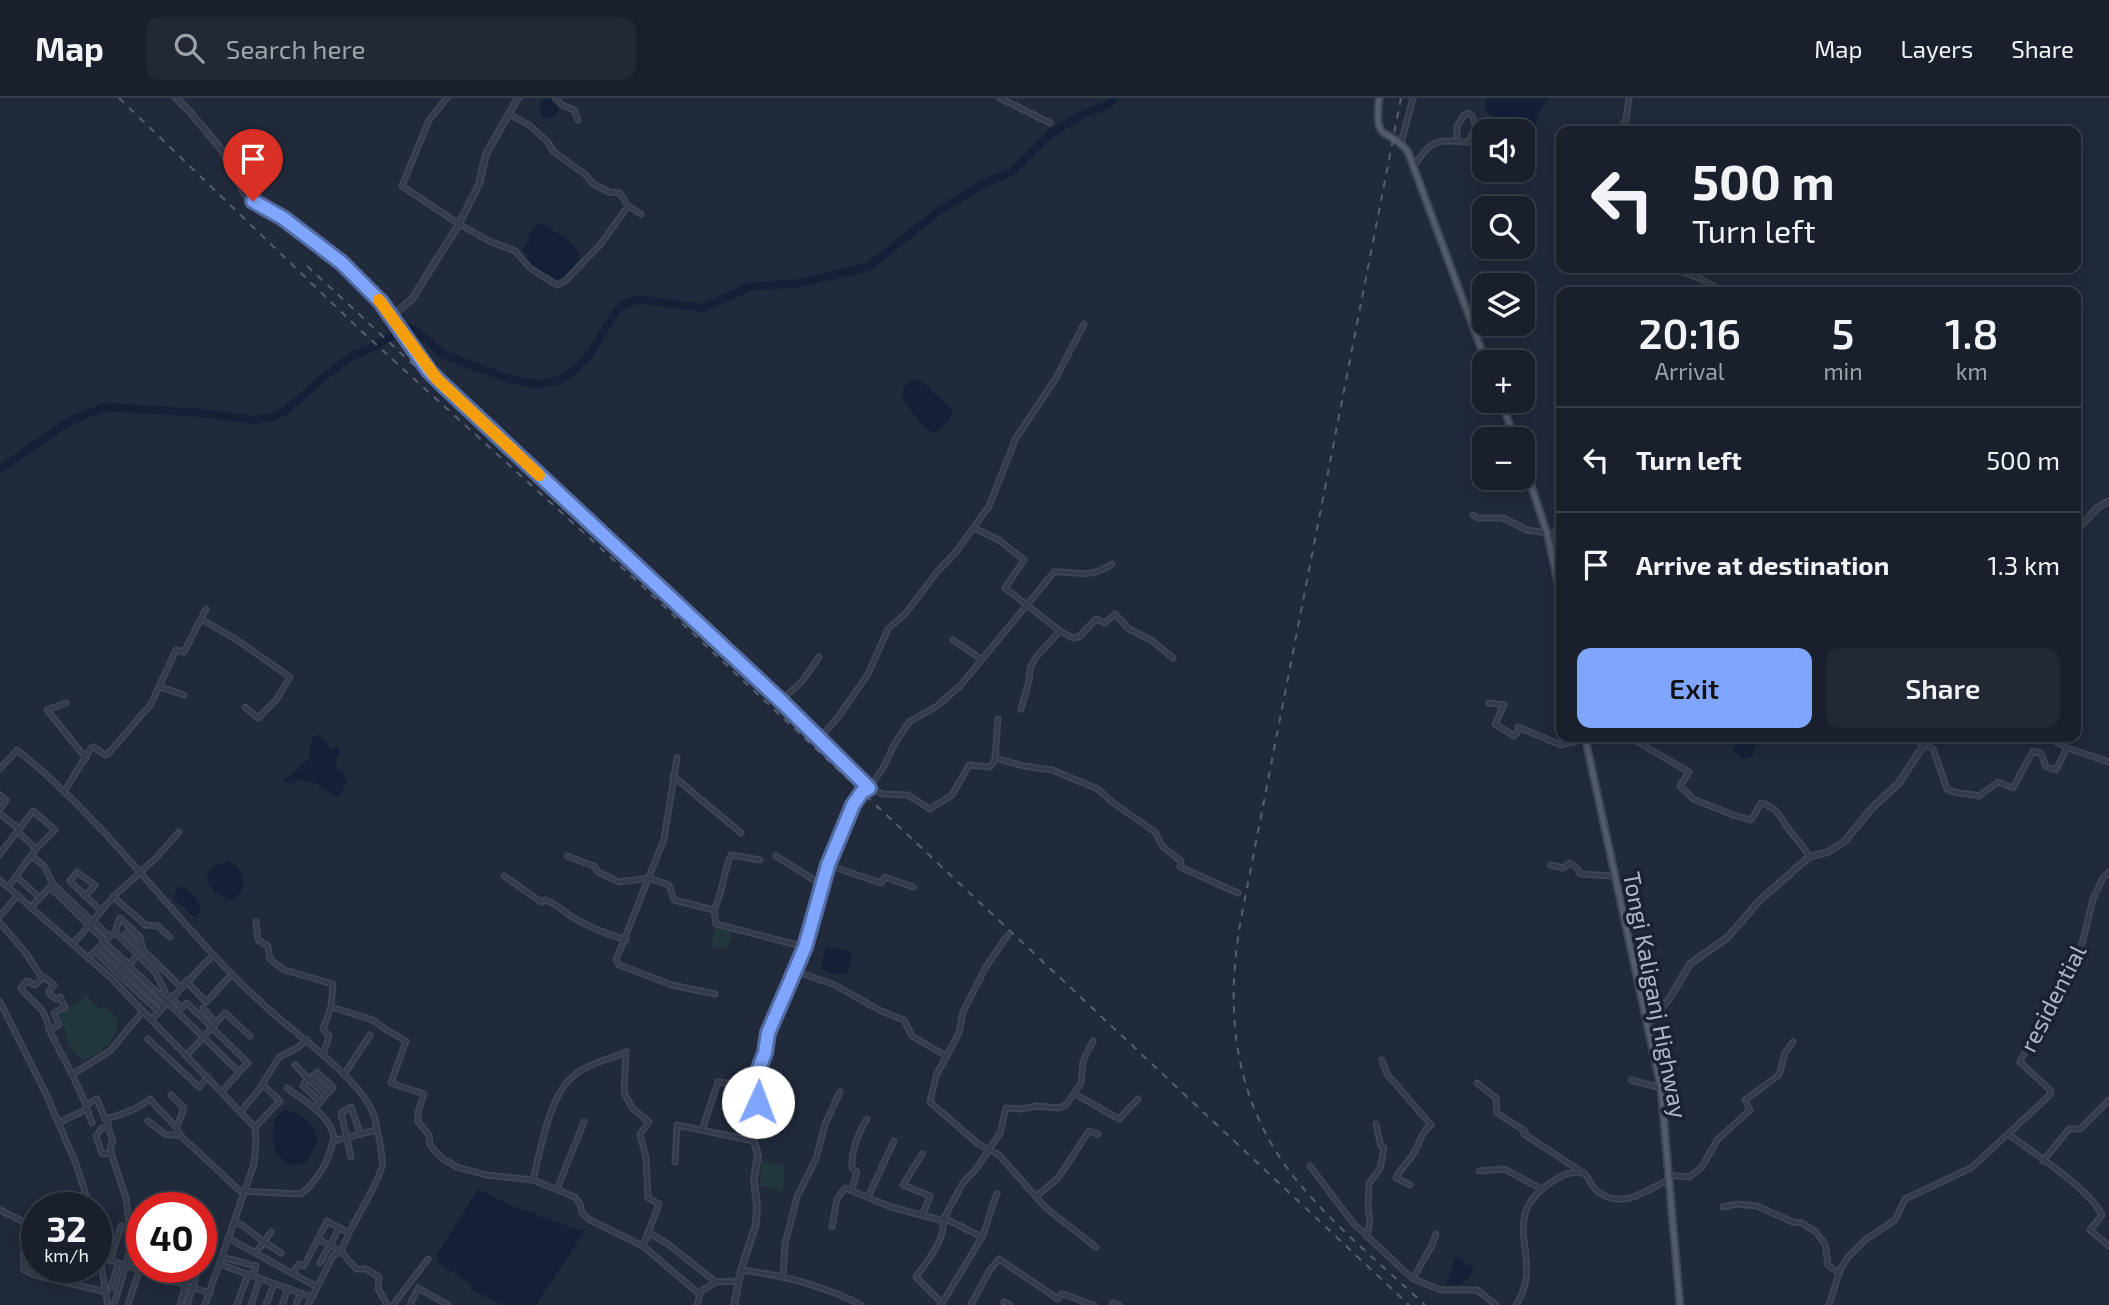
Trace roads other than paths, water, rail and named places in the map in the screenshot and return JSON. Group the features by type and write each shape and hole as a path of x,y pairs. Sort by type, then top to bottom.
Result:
{"main road":[{"path":"1379,98 1377,120 1380,130 1386,137 1401,143 1408,152 1482,350"},
{"path":"1532,490 1556,571"},
{"name":"Tongi Kaliganj Highway","path":"1586,742 1661,1088 1680,1305"}],"street":[{"path":"176,98 222,150 244,193 259,205 288,220 342,263 381,302 429,371 781,701 869,788 883,794 908,795 930,810 952,795 969,765 990,767 996,758"},
{"path":"447,98 429,120 402,186 459,224 489,241 515,251 530,268 557,285 565,281 600,245 628,206"},
{"path":"393,317 412,299 459,224 479,184 486,154 518,98"},
{"path":"555,98 562,105 574,110 578,120"},
{"path":"1000,98 1050,123"},
{"path":"1401,143 1412,98"},
{"path":"1622,126 1629,98"},
{"path":"1413,167 1430,145 1436,142 1469,142 1474,136 1476,126 1468,113 1457,126 1457,141"},
{"path":"509,114 529,125 547,141 554,152 586,175 593,184 609,192 620,193 628,206 640,214"},
{"path":"1685,273 1716,287"},
{"path":"819,739 839,716 868,674 888,629 905,613 989,506 1016,438 1066,361 1065,356 1084,324"},
{"path":"2081,526 2097,508 2109,501"},
{"path":"1473,514 1478,518 1503,518 1547,536 1556,529"},
{"path":"974,528 999,540 1024,559 1004,586 1060,631 1073,638 1079,637 1096,619 1105,623 1115,614 1129,629 1151,640 1173,658"},
{"path":"734,1305 738,1281 756,1224 756,1076 765,1053 768,1033 805,947 828,865 853,805 883,768 909,722 937,706 960,685 1057,571 1080,575 1097,573 1112,564"},
{"path":"64,792 92,747 105,755 108,754 151,704 176,650 184,652 206,609"},
{"path":"201,619 290,677 276,700 258,719 245,707"},
{"path":"1021,709 1030,668 1036,657 1060,631"},
{"path":"953,640 981,659"},
{"path":"781,701 803,680 819,657"},
{"path":"160,687 184,695"},
{"path":"66,703 47,710 86,758"},
{"path":"1489,703 1504,705 1495,723 1514,736 1519,728 1561,745 1571,742"},
{"path":"998,719 993,754 996,758 1052,770 1098,789 1155,832 1163,847 1179,858 1180,867 1238,892"},
{"path":"1638,742 1689,772 1680,786 1693,799 1733,816 1751,820 1761,803 1768,805 1782,817 1809,857"},
{"path":"1918,742 1933,749 1947,789 1979,796 1993,783 1998,782 2013,788 2033,751 2041,753 2046,767 2056,770 2067,748"},
{"path":"1648,1024 1669,999 1690,964 1728,937 1760,900 1809,857 1828,852 1845,841 1872,808 1899,783 1925,742"},
{"path":"2056,742 2109,762"},
{"path":"0,769 17,750 64,792 141,871 232,974 344,1075 369,1105 374,1117 382,1167 341,1251 333,1256 309,1305"},
{"path":"677,758 664,839 616,960 618,965 672,985 715,994"},
{"path":"673,776 741,833"},
{"path":"0,795 6,800 0,812 36,849"},
{"path":"0,854 33,811 55,830 36,849 16,876 0,888"},
{"path":"73,944 114,896 179,832"},
{"path":"760,860 731,855 724,871 720,900 715,910 716,924 805,947"},
{"path":"32,856 44,866 52,886 103,943 164,1004 239,1072"},
{"path":"567,856 594,866 598,872 619,882 649,878 669,885 674,900 715,910"},
{"path":"776,856 822,885"},
{"path":"1551,865 1563,868 1570,863 1580,874 1616,876"},
{"path":"828,865 881,883 885,877 913,887"},
{"path":"85,895 94,885 78,872 70,881 101,911"},
{"name":"residential","path":"1829,1305 1839,1273 1847,1258 1865,1240 1898,1217 1905,1199 1971,1168 2051,1093 2020,1062 2062,977 2081,948 2093,900 2103,878 2109,872"},
{"path":"16,876 40,898"},
{"path":"504,876 541,902 552,902 601,932 625,940"},
{"path":"4,883 144,1011 255,1127 254,1164 205,1305"},
{"path":"31,907 52,886"},
{"path":"52,886 110,936"},
{"path":"0,916 19,895"},
{"path":"114,896 124,909 135,914 145,925 158,926 170,937"},
{"path":"88,958 115,932 120,918 140,937 143,950"},
{"path":"256,922 258,940 268,946 270,959 285,970 333,984 331,1007 323,1029 329,1036 323,1055"},
{"path":"0,923 25,952 42,978 54,985 49,990 50,994 60,998 65,1007 54,1013 59,1025 49,1030"},
{"path":"115,932 155,972 165,990 160,995"},
{"path":"126,933 180,986"},
{"path":"1007,935 978,980 963,1012 959,1033 936,1076 930,1102 1008,1163 1056,1216 1096,1247"},
{"path":"95,951 158,1011"},
{"path":"152,1019 180,986 214,954"},
{"path":"116,972 137,955"},
{"path":"126,966 160,995 164,1004"},
{"path":"794,971 833,984 881,1011 904,1020 912,1036 946,1056"},
{"path":"186,981 206,1002 232,974"},
{"path":"42,978 35,985 27,981 21,988 24,994 36,1001 45,1015 49,1030 73,1074 92,1123"},
{"path":"171,996 181,1007 187,1003 248,1063 222,1092"},
{"path":"0,1002 58,1123 85,1192"},
{"path":"331,1007 373,1020 406,1041 391,1083 424,1094 418,1122 429,1135 430,1144 443,1159 457,1167 486,1175 533,1180 575,1196 582,1213 590,1220 643,1246 700,1293"},
{"path":"203,1008 216,1023"},
{"path":"73,1074 110,1051 144,1011"},
{"path":"187,1055 224,1011 250,1036"},
{"path":"344,1075 370,1035"},
{"path":"148,1039 199,1087 208,1077"},
{"path":"241,1111 279,1057 307,1040"},
{"path":"997,1194 989,1209 982,1237 941,1304 916,1277 933,1256 943,1234 944,1218 962,1183 976,1169 1000,1133 1006,1108 1059,1108 1066,1105 1082,1083 1083,1061 1093,1041"},
{"path":"1477,1083 1496,1098 1497,1113 1514,1122 1525,1131 1524,1134 1550,1152 1584,1172 1598,1192 1618,1199 1635,1198 1669,1177 1689,1177 1698,1171 1717,1140 1750,1110 1745,1100 1779,1075 1786,1053 1793,1042"},
{"path":"533,1180 556,1101 571,1078 590,1065 626,1052 624,1092 632,1108 649,1122 640,1134 646,1158 648,1198 659,1204 643,1246"},
{"path":"1382,1060 1387,1074 1431,1125 1422,1133 1416,1150 1401,1167 1396,1178 1410,1185"},
{"path":"295,1065 327,1094"},
{"path":"300,1097 309,1078 319,1073 333,1087 315,1108"},
{"path":"1631,1080 1661,1088"},
{"path":"702,1130 718,1082 755,1086"},
{"path":"255,1127 280,1101 262,1084"},
{"path":"303,1086 320,1102"},
{"path":"58,1123 97,1099 105,1119 119,1116 150,1099 181,1136 234,1186 244,1191 301,1194 308,1189 326,1163 335,1140 332,1126 315,1108 287,1088"},
{"path":"783,1277 785,1244 797,1197 816,1159 825,1124 840,1091"},
{"path":"1075,1094 1119,1119 1138,1099"},
{"path":"171,1095 184,1108 177,1128"},
{"path":"2043,1161 2069,1129 2080,1129 2109,1100"},
{"path":"351,1157 349,1137 341,1113 350,1105 360,1133"},
{"path":"108,1118 113,1142 111,1153 126,1198"},
{"path":"852,1189 857,1172 851,1164 867,1119"},
{"path":"148,1121 165,1134 181,1136"},
{"path":"557,1189 584,1122"},
{"path":"1367,1237 1370,1220 1369,1183 1380,1169 1384,1148 1381,1147 1376,1124"},
{"path":"674,1162 677,1125 754,1141"},
{"path":"108,1126 96,1136 102,1154 111,1153"},
{"path":"335,1140 376,1130"},
{"path":"1037,1196 1058,1178 1089,1131 1098,1134"},
{"path":"2008,1134 2073,1182 2101,1212 2090,1230 2109,1246"},
{"path":"868,1197 894,1140"},
{"path":"922,1154 903,1185 930,1196 923,1215"},
{"path":"1310,1166 1340,1208 1413,1279 1441,1290 1474,1289 1496,1305"},
{"path":"1479,1171 1504,1169 1542,1189"},
{"path":"1516,1305 1527,1282 1528,1256 1523,1240 1523,1217 1530,1201 1561,1174 1584,1172"},
{"path":"832,1227 841,1191 845,1188 908,1212 940,1220 944,1218 982,1237"},
{"path":"1723,1207 1738,1204 1757,1206 1793,1222 1802,1223 1816,1232 1825,1244 1828,1265 1839,1273"},
{"path":"0,1210 21,1220"},
{"path":"293,1273 299,1264 304,1266 327,1221 349,1233"},
{"path":"234,1222 281,1253"},
{"path":"112,1255 121,1226 126,1227"},
{"path":"320,1263 339,1228"},
{"path":"256,1252 271,1231"},
{"path":"648,1232 716,1282"},
{"path":"1413,1279 1436,1234"},
{"path":"228,1238 317,1287"},
{"path":"318,1239 341,1251 356,1269 361,1267 377,1275 380,1293 387,1305"},
{"path":"222,1257 256,1266 237,1305"},
{"path":"393,1305 428,1259"},
{"path":"971,1305 989,1271 999,1259 1058,1300"},
{"path":"112,1262 125,1266"},
{"path":"114,1305 126,1263"},
{"path":"111,1288 118,1264"},
{"path":"219,1264 312,1297"},
{"path":"741,1270 783,1277 859,1304"},
{"path":"251,1305 260,1278"},
{"path":"697,1305 700,1293 716,1282 738,1281"},
{"path":"68,1283 106,1292"},
{"path":"104,1283 108,1305"},
{"path":"128,1305 135,1283"},
{"path":"180,1283 209,1293"},
{"path":"187,1305 194,1283"},
{"path":"266,1305 274,1283"},
{"path":"180,1305 187,1285"},
{"path":"282,1305 288,1288"},
{"path":"410,1305 418,1288 448,1305"},
{"path":"296,1305 300,1293"},
{"path":"1054,1305 1061,1294 1094,1305"},
{"path":"1004,1302 1010,1305"},
{"path":"1112,1305 1119,1305"}],"water":[{"path":"545,98 553,98 559,108 553,118 545,118 539,112 539,104"},
{"path":"1487,98 1550,98 1538,114 1537,134 1535,119 1499,119 1489,114 1485,103"},
{"path":"542,223 570,241 579,253 578,262 559,283 534,269 526,260 528,254 521,250 530,241 527,237"},
{"path":"919,379 952,409 946,424 932,433 920,423 902,399 906,385"},
{"path":"319,735 330,748 338,748 340,752 336,759 337,769 344,773 346,784 338,798 316,784 301,779 290,784 283,781 309,759 312,737"},
{"path":"1738,742 1756,742 1752,757 1742,759 1733,751"},
{"path":"229,861 239,869 244,880 241,892 231,900 214,891 208,880 212,869"},
{"path":"178,887 186,889 195,897 201,908 198,915 193,916 173,898"},
{"path":"826,946 852,952 847,973 833,974 821,968"},
{"path":"284,1110 306,1120 317,1136 309,1158 302,1164 285,1162 275,1146 273,1126"},
{"path":"478,1189 510,1205 584,1232 536,1305 501,1305 471,1290 471,1284 437,1262 439,1258 436,1256"},
{"path":"1456,1257 1474,1267 1463,1282 1451,1285 1446,1283"}],"waterway":[{"path":"0,469 68,422 104,407 203,413 253,420 273,417 284,412 352,356 370,349 405,328 416,331 443,354 508,379 538,384 557,381 574,371 588,357 615,313 623,305 637,299 703,308 749,287 801,283 868,267 939,211 983,184 1011,172 1050,134 1083,114 1109,104 1115,98"}],"railway":[{"path":"119,98 358,328 638,582 1409,1305"},
{"path":"1401,98 1241,919 1234,989 1239,1057 1247,1090 1276,1152 1327,1215 1425,1305"},
{"path":"307,266 417,368"}]}
